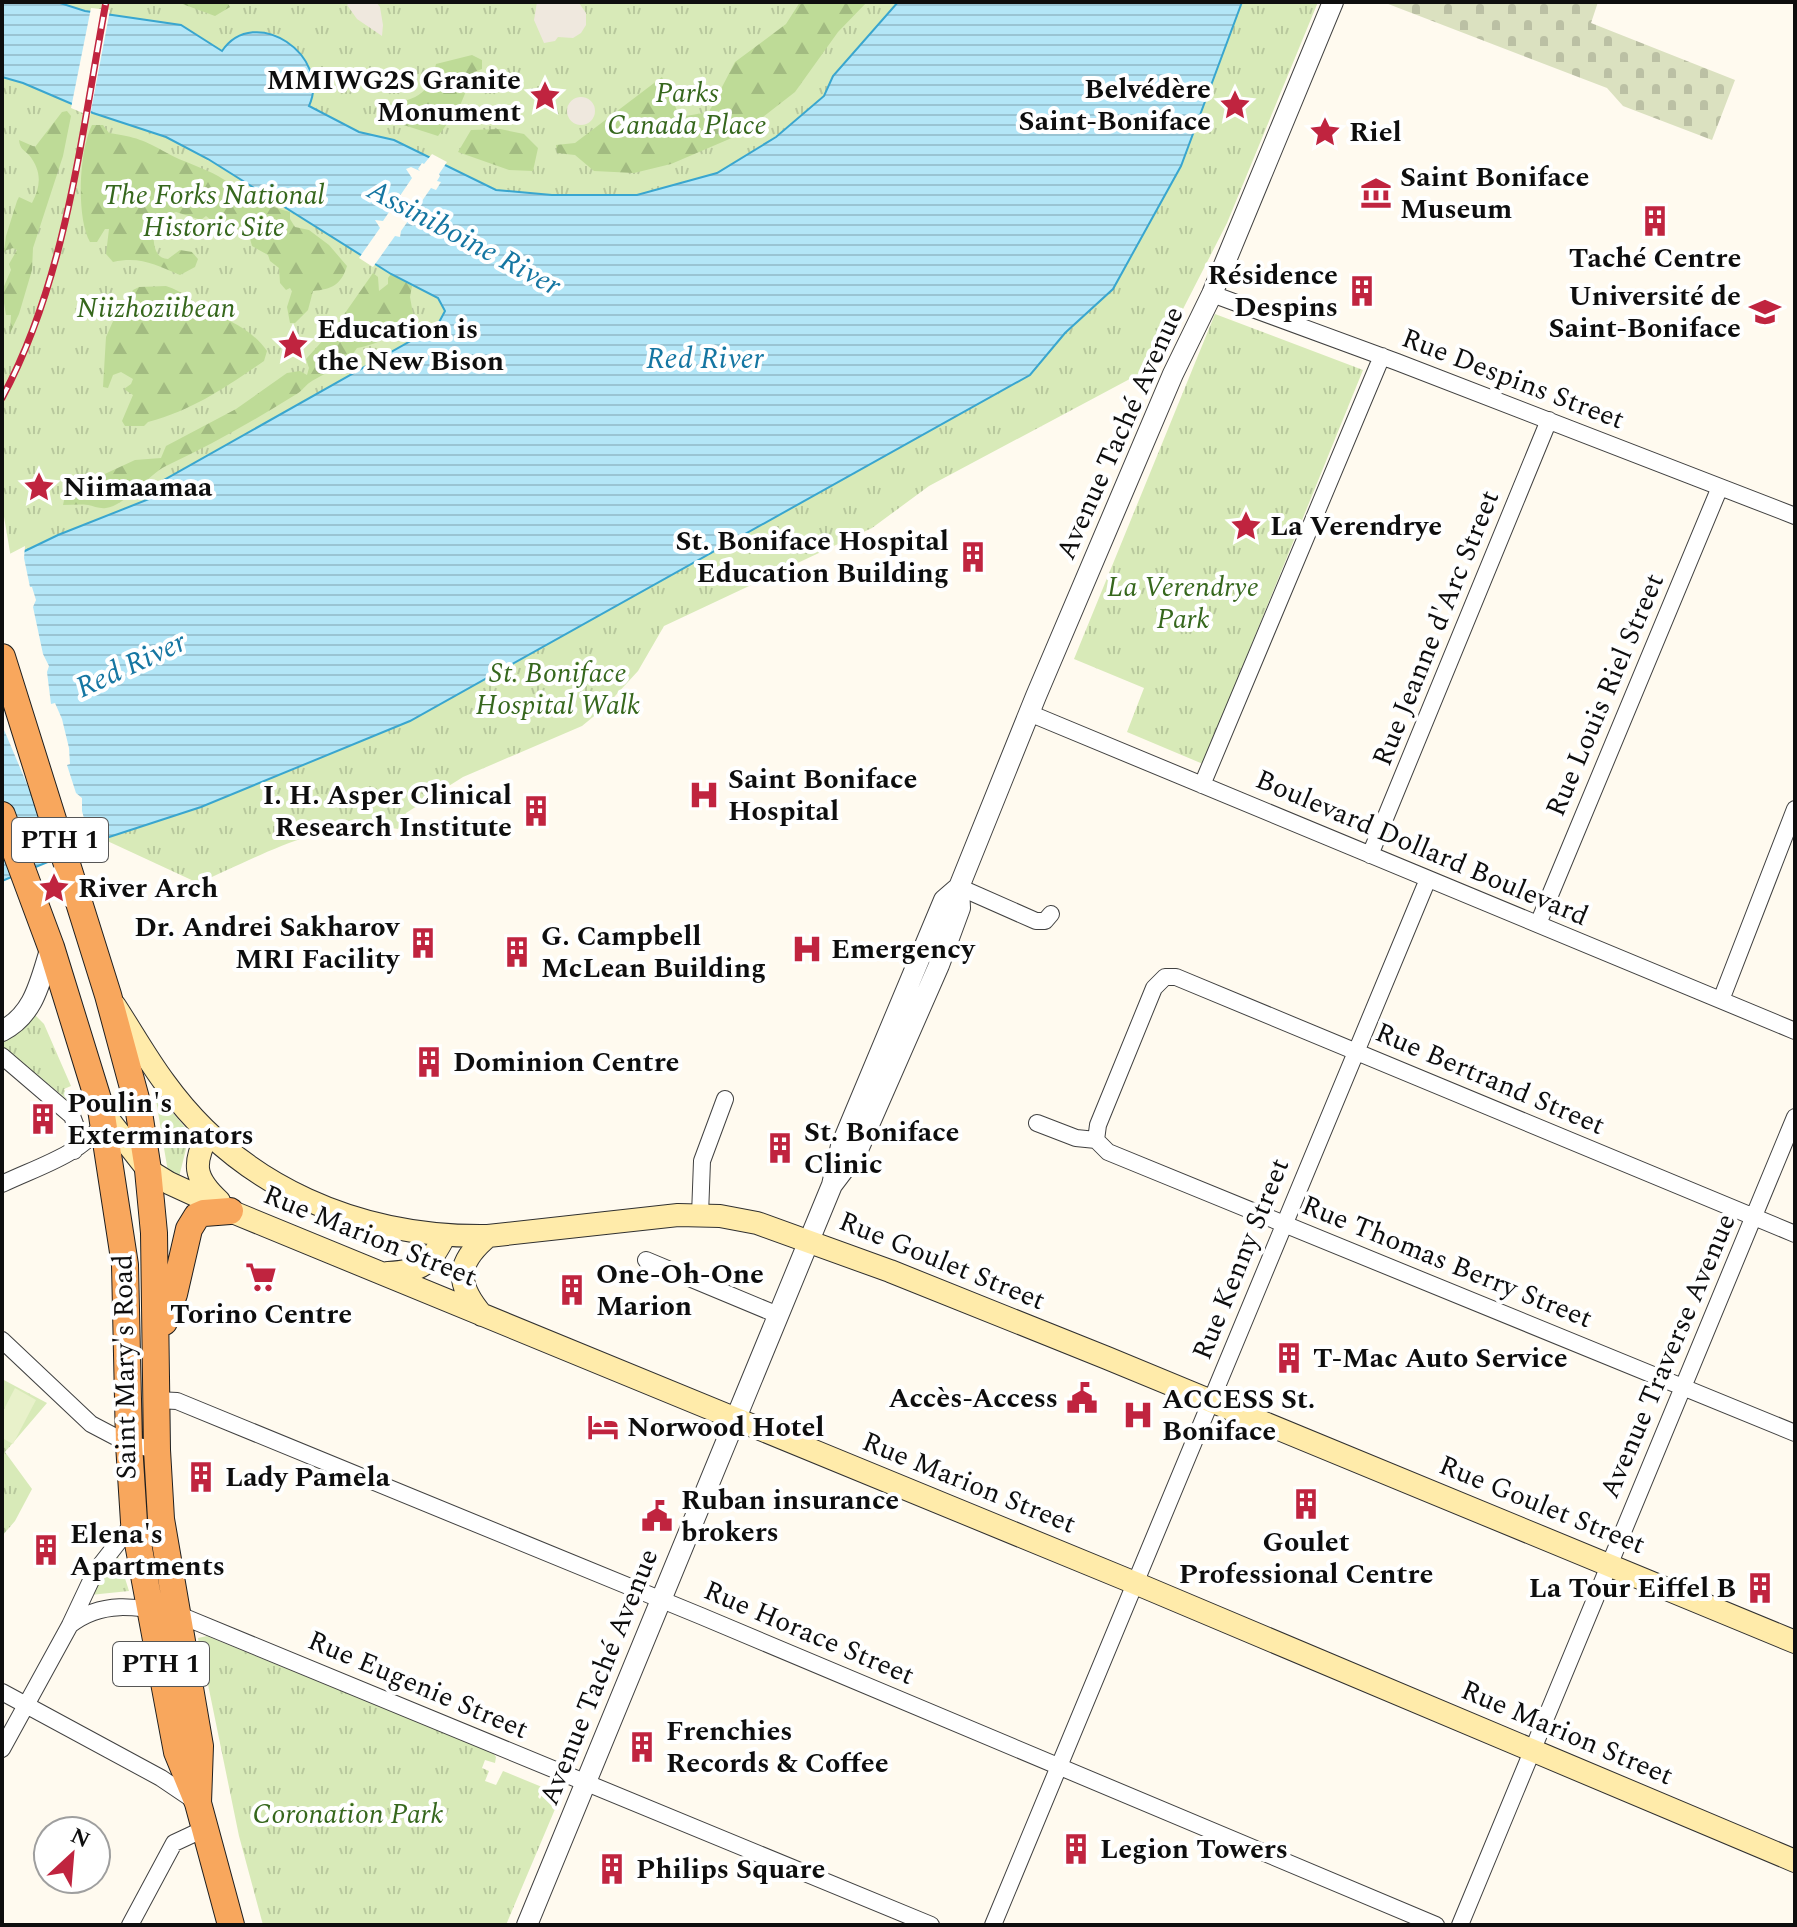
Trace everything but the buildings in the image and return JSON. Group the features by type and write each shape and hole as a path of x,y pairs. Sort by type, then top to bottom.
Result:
{"highway":[{"name":"Saint Mary's Road","path":"2,657 108,995 131,1076 148,1170 157,1288 157,1450 161,1519 200,1746 201,1816"},
{"name":"PTH 1","path":"2,815 51,947"},
{"name":"Saint Mary's Road","path":"51,947 102,1117 125,1265 134,1522 150,1609 177,1752 201,1816 231,1925"},
{"path":"157,1345 174,1294 189,1229 197,1216 230,1211"},
{"path":"125,1265 157,1288"}],"main road":[{"name":"Rue Goulet Street","path":"108,995 164,1083 208,1133 251,1169 314,1204 380,1226 445,1235 488,1236 700,1215 757,1223 809,1240 1211,1401 1795,1642"},
{"name":"Rue Marion Street","path":"102,1117 148,1170 230,1211 1135,1583 1795,1861"},
{"path":"208,1133 198,1156 199,1175 205,1188 230,1211"},
{"path":"383,1273 404,1272 425,1265 436,1254 445,1235"},
{"path":"483,1316 466,1291 462,1272 471,1250 488,1236"}],"street":[{"name":"Avenue Taché Avenue","path":"527,1925 832,1185 857,1152 944,900 959,887 1029,713 1173,374 1212,294 1333,2"},
{"name":"Rue Despins Street","path":"1212,294 1382,356 1795,516"},
{"path":"1202,785 1382,356"},
{"name":"Rue Jeanne d'Arc Street","path":"1370,855 1549,420"},
{"name":"Rue Louis Riel Street","path":"1538,924 1720,487"},
{"name":"Boulevard Dollard Boulevard","path":"1029,713 1795,1031"},
{"path":"1721,1000 1795,809"},
{"name":"Rue Kenny Street","path":"993,1925 1428,879"},
{"path":"959,887 1036,921 1045,921 1051,914"},
{"path":"2,1031 18,1022 29,1009 51,947"},
{"name":"Rue Bertrand Street","path":"1096,1140 1098,1125 1157,983 1165,977 1182,979 1795,1234"},
{"path":"2,1056 72,1116 78,1132 74,1151"},
{"path":"700,1215 702,1161 725,1099"},
{"path":"2,1184 74,1151 91,1139 102,1117"},
{"name":"Avenue Traverse Avenue","path":"1460,1925 1795,1117"},
{"name":"Rue Thomas Berry Street","path":"1037,1123 1076,1138 1096,1140 1108,1152 1795,1433"},
{"path":"646,1260 778,1315"},
{"path":"2,1340 91,1424 129,1444 157,1450"},
{"name":"Rue Horace Street","path":"157,1400 177,1401 661,1599 1436,1925"},
{"path":"2,1749 70,1625 95,1572 134,1522"},
{"name":"Rue Eugenie Street","path":"70,1625 85,1613 100,1609 150,1609 177,1614 931,1925"},
{"path":"2,1692 161,1778 201,1816 174,1843 130,1925"}],"green space":[{"name":"The Forks National Historic Site","path":"2,2 898,2 833,76 824,96 775,137 717,173 637,195 437,326 157,484 154,497 58,535 11,558 2,505"},
{"path":"177,2 227,2 230,7 215,16"},
{"path":"800,2 867,2 838,32 795,92 741,134 671,164 634,173 594,171 575,155 557,153 556,145 575,143 662,77 680,117 709,112 735,62 786,24"},
{"name":"St. Boniface Hospital Walk","path":"1242,2 1318,2 1227,223 1160,354 1141,373 929,486 872,528 664,626 638,671 604,708 582,726 463,777 406,813 398,829 372,826 320,833 271,850 198,883 103,839 201,807 410,721 1030,375 1065,333 1113,289 1181,166"},
{"path":"1383,2 1598,2 1591,23 1735,80 1712,140 1623,106 1607,88"},
{"path":"472,55 482,60 482,69 474,72 459,108 438,136 388,120 383,105 418,95 429,84 436,64"},
{"path":"67,111 71,116 63,156 33,248 32,270 19,314 10,333 11,315 6,315 2,291 11,270 9,264 17,250 4,251 6,236 19,197 32,203 39,179 33,161 19,140 35,147 62,112"},
{"path":"92,125 103,125 109,133 146,142 212,173 261,202 290,212 295,227 309,230 329,245 347,266 342,278 331,287 313,291 308,310 295,323 290,323 287,307 292,291 290,288 286,290 280,283 279,268 268,255 252,246 249,235 243,229 227,230 206,216 201,220 176,212 161,217 153,230 155,249 159,256 168,259 180,250 192,252 198,259 195,267 180,275 140,261 113,262 106,254 109,229 105,229 97,242 90,242 83,217 82,167"},
{"path":"500,129 524,134 538,148 533,171 509,170 458,152 471,130"},
{"path":"373,273 378,277 379,291 388,284 391,274 412,286 413,314 396,332 357,348 341,365 309,383 297,394 159,470 113,506 63,505 65,496 83,484 135,460 161,458 166,446 236,409 287,373 300,371 307,375 309,368 306,359 336,326"},
{"name":"Niizhoziibean","path":"166,286 239,326 267,351 264,361 195,404 144,426 125,426 122,421 133,395 124,389 133,379 121,372 113,375 108,388 103,387 106,337 118,310 133,290"},
{"name":"La Verendrye Park","path":"1215,314 1363,370 1203,764 1127,732 1144,688 1074,659"},
{"path":"32,1012 44,1024 71,1086 64,1089 70,1102 2,1046 2,1037"},
{"path":"160,1098 190,1133 179,1177 168,1172 156,1100"},
{"path":"2,1379 47,1403 5,1452 32,1489 15,1521 2,1536"},
{"path":"15,1388 36,1400 13,1444 2,1438 2,1413"},
{"path":"117,1553 129,1591 90,1595"},
{"name":"Coronation Park","path":"207,1636 493,1753 495,1763 485,1760 482,1768 489,1771 485,1781 496,1785 503,1771 542,1787 540,1799 545,1788 561,1795 506,1925 263,1925 239,1836 203,1660 206,1658 204,1648 200,1649 198,1638"}],"shaded area":[{"path":"350,2 376,2 380,7 382,36 357,19 347,5"},
{"path":"537,2 579,3 586,13 586,25 573,38 558,37 555,41 544,43 534,20"},
{"path":"581,97 591,101 595,111 591,121 581,125 571,121 567,111 571,101"}],"water":[{"name":"Red River","path":"2,2 57,2 85,11 181,25 222,51 236,38 253,32 270,34 300,54 310,70 313,87 309,106 359,132 394,140 496,190 552,195 637,195 717,173 776,137 824,96 833,76 898,2 1242,2 1181,166 1113,289 1065,333 1030,375 410,721 201,807 103,839 2,881 2,562 58,535 154,497 157,484 437,326 445,311 438,298 391,274 208,159 166,137 93,113 2,77"}],"pier":[{"path":"91,8 110,10 90,116 71,108"},
{"path":"432,154 447,162 439,174 437,181 441,182 436,190 431,188 400,237 395,236 373,267 359,258 380,228 375,220 383,221 412,178 406,169 411,167 420,171 418,169 422,163"},
{"path":"25,546 24,558 36,600 33,607 43,654 49,666 51,704 55,703 62,719 69,748 70,764 67,765 76,793 82,798 82,811 91,844 96,843 97,846 54,864 40,815 2,725 2,558"}],"railway":[{"path":"2,398 24,352 57,255 106,2"}],"place":[{"name":"MMIWG2S Granite Monument","path":"545,96"},
{"name":"Belvédère Saint-Boniface","path":"1235,105"},
{"name":"Riel","path":"1325,132"},
{"name":"Saint Boniface Museum","path":"1376,193"},
{"name":"Taché Centre","path":"1655,221"},
{"name":"Résidence Despins","path":"1362,291"},
{"name":"Université de Saint-Boniface","path":"1765,312"},
{"name":"Education is the New Bison","path":"293,345"},
{"name":"Niimaamaa","path":"39,487"},
{"name":"La Verendrye","path":"1246,526"},
{"name":"St. Boniface Hospital Education Building","path":"973,557"},
{"name":"Saint Boniface Hospital","path":"704,795"},
{"name":"I. H. Asper Clinical Research Institute","path":"536,811"},
{"name":"River Arch","path":"54,888"},
{"name":"Dr. Andrei Sakharov MRI Facility","path":"423,943"},
{"name":"Emergency","path":"807,949"},
{"name":"G. Campbell McLean Building","path":"517,952"},
{"name":"Dominion Centre","path":"429,1062"},
{"name":"Poulin's Exterminators","path":"43,1119"},
{"name":"St. Boniface Clinic","path":"780,1148"},
{"name":"Torino Centre","path":"261,1277"},
{"name":"One-Oh-One Marion","path":"572,1290"},
{"name":"T-Mac Auto Service","path":"1289,1358"},
{"name":"Accès-Access","path":"1082,1398"},
{"name":"ACCESS St. Boniface","path":"1138,1415"},
{"name":"Norwood Hotel","path":"603,1427"},
{"name":"Lady Pamela","path":"201,1477"},
{"name":"Goulet Professional Centre","path":"1306,1504"},
{"name":"Ruban insurance brokers","path":"657,1516"},
{"name":"Elena's Apartments","path":"46,1550"},
{"name":"La Tour Eiffel B","path":"1760,1588"},
{"name":"Frenchies Records & Coffee","path":"642,1747"},
{"name":"Legion Towers","path":"1076,1849"},
{"name":"Philips Square","path":"612,1869"}],"park label":[{"name":"Parks Canada Place","path":"687,109"}],"water label":[{"name":"Assiniboine River","path":"464,238"}]}
